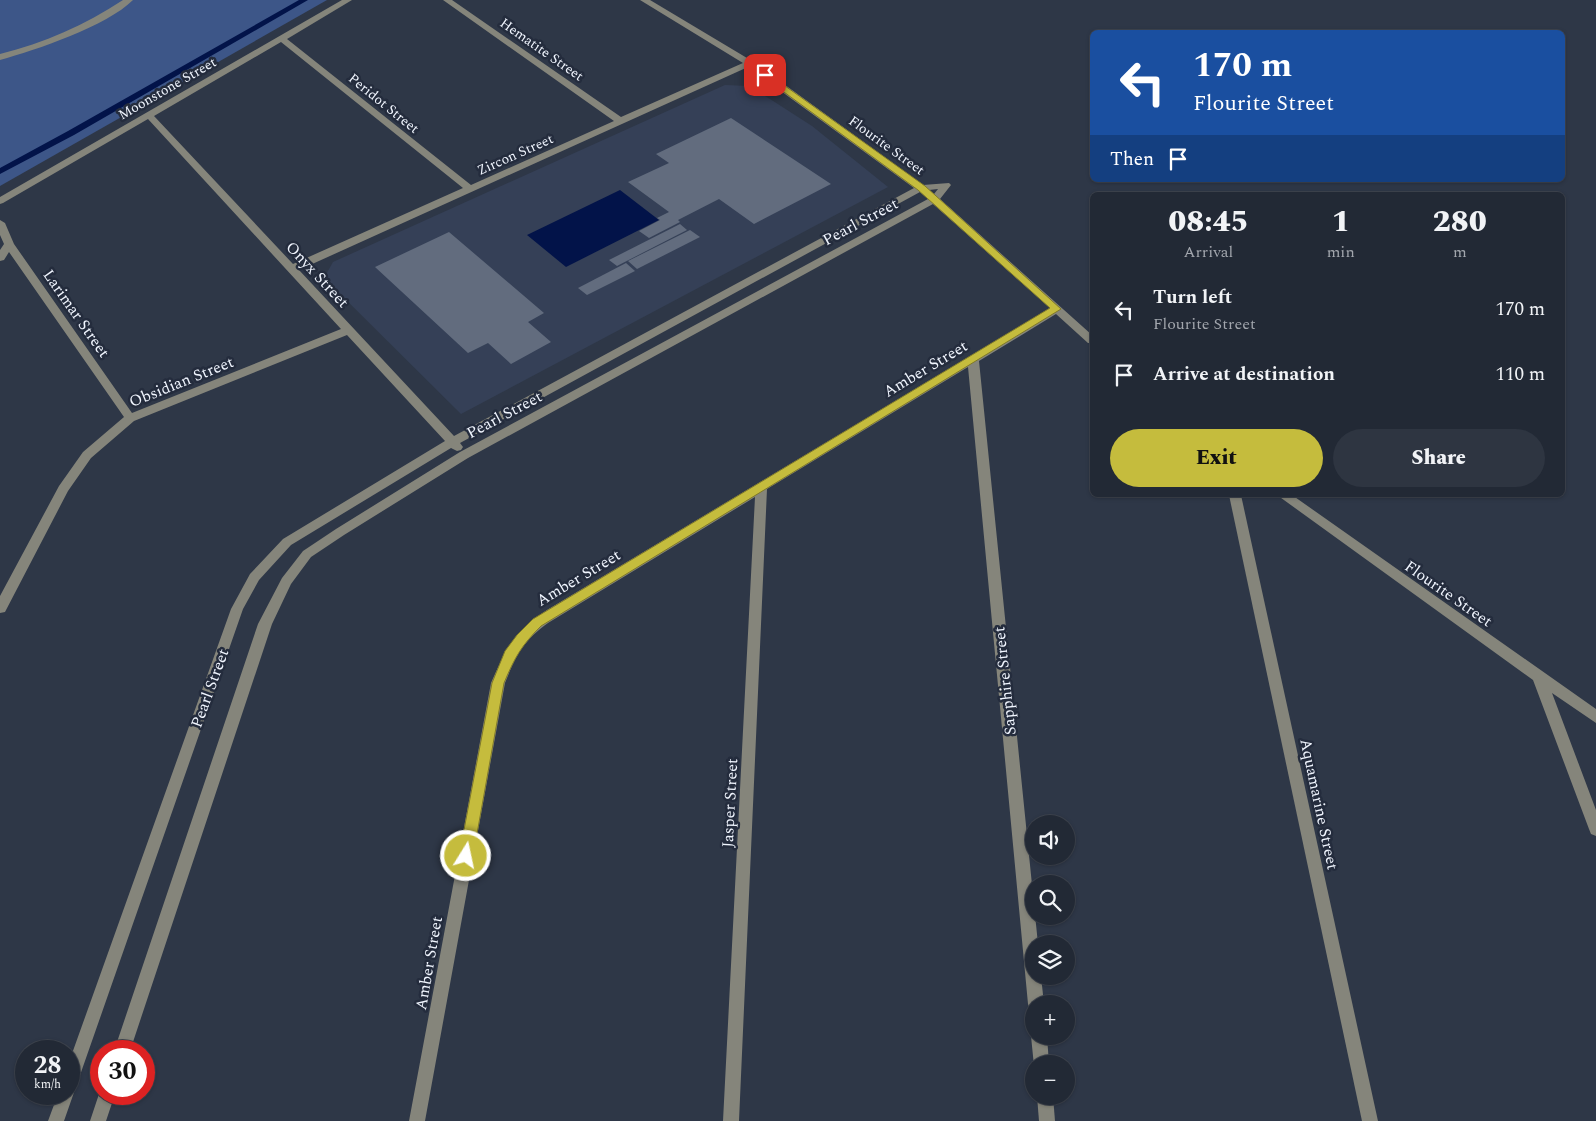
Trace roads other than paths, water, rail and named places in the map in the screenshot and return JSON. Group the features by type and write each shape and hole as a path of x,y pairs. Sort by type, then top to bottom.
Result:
{"street":[{"path":"0,57 71,32 111,12 129,0"},
{"name":"Moonstone Street","path":"0,201 348,0"},
{"name":"Hematite Street","path":"447,0 620,121"},
{"name":"Flourite Street","path":"644,0 749,63 922,188 1090,338"},
{"name":"Peridot Street","path":"282,38 470,189"},
{"name":"Zircon Street","path":"292,269 749,63"},
{"name":"Onyx Street","path":"149,114 464,455"},
{"name":"Pearl Street","path":"80,1054 237,610 254,577 287,542 452,442 922,188 946,185 934,200 464,455 307,554 286,581 265,624 126,1040"},
{"name":"Larimar Street","path":"0,223 9,244 130,418"},
{"path":"0,258 9,244"},
{"name":"Amber Street","path":"417,1121 498,683 510,654 521,638 537,623 1056,309"},
{"name":"Obsidian Street","path":"0,608 63,490 87,455 130,418 349,330"},
{"name":"Sapphire Street","path":"973,359 1035,995"},
{"name":"Jasper Street","path":"730,1121 762,487"},
{"name":"Aquamarine Street","path":"1235,497 1370,1121"},
{"name":"Flourite Street","path":"1286,497 1596,717"},
{"path":"1539,677 1596,829"},
{"path":"56,1121 62,1105"},
{"path":"98,1121 104,1105"},
{"path":"1046,1105 1047,1121"}],"waterway":[{"path":"0,171 71,133 304,0"}]}
